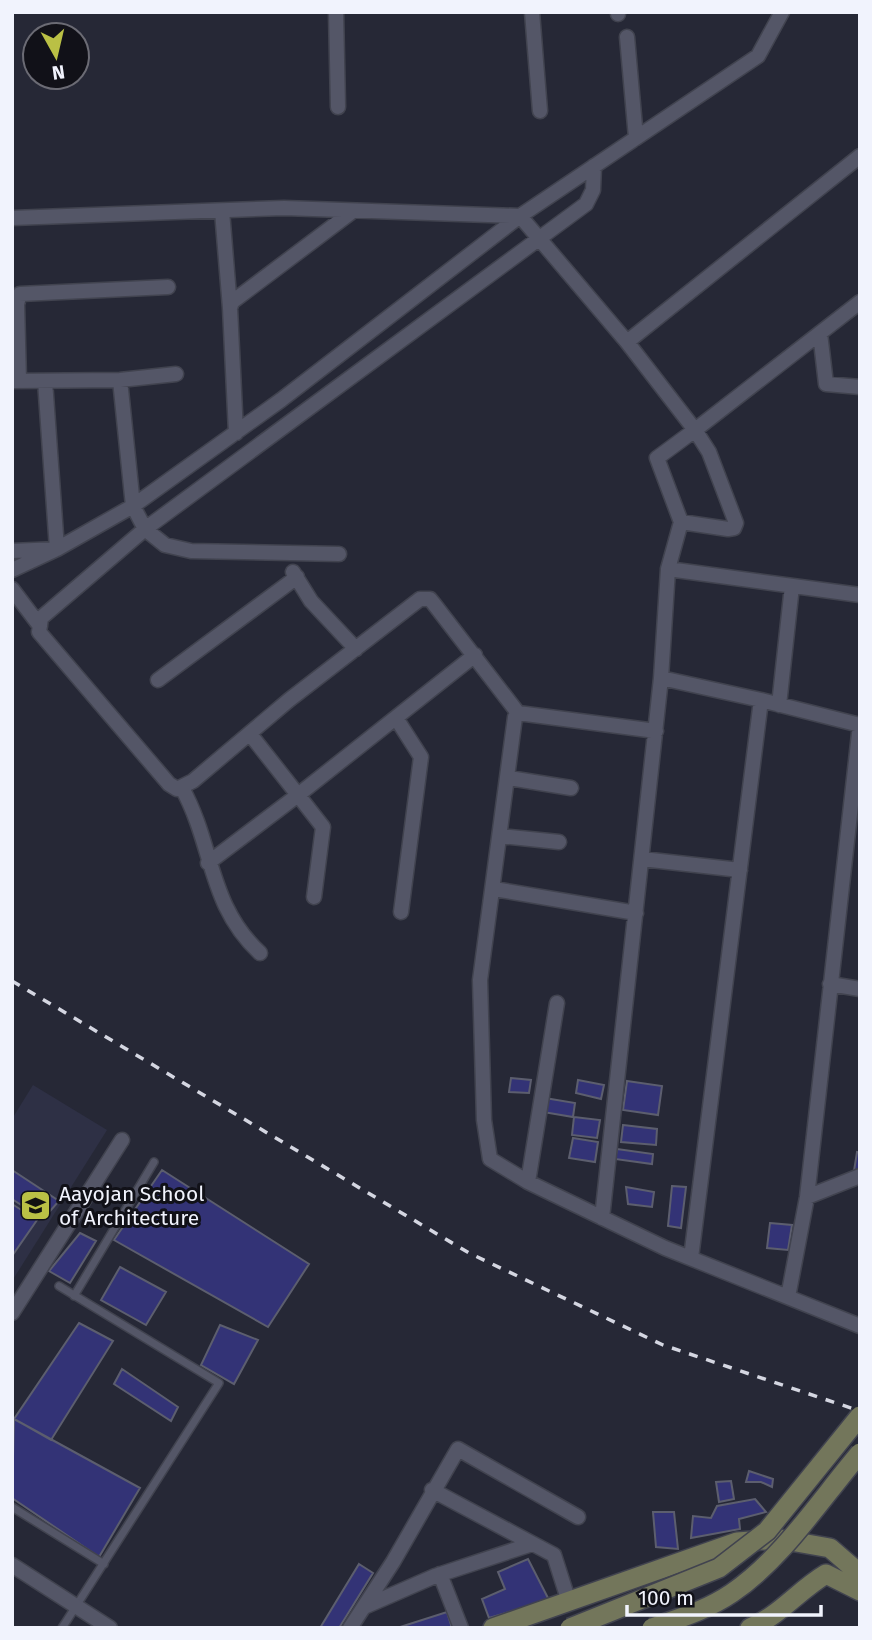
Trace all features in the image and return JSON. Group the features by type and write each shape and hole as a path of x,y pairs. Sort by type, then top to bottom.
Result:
{"main road":[{"path":"570,1628 719,1568 767,1531 860,1416"},
{"path":"652,1628 700,1611 732,1593 767,1564 860,1453"},
{"path":"493,1628 737,1542 779,1539 830,1548 860,1574"},
{"path":"750,1628 769,1620 805,1587 826,1574 860,1591"}],"street":[{"path":"336,12 338,107"},
{"path":"532,12 540,111"},
{"path":"12,570 57,549 133,506 236,433 520,216 758,56 782,12"},
{"path":"627,37 636,138"},
{"path":"627,342 860,156"},
{"path":"260,953 241,935 218,894 193,813 182,788 169,784 39,632 41,618 145,529 586,204 593,190 594,166"},
{"path":"12,218 284,208 520,216 627,342 709,452 736,523 734,528 728,529 681,522"},
{"path":"222,211 236,433"},
{"path":"230,307 238,298 353,211"},
{"path":"168,287 20,294 17,304 16,381 120,380 176,374"},
{"path":"602,1218 656,731 668,569 681,522 657,458 860,302"},
{"path":"820,332 826,384 860,387"},
{"path":"120,380 133,506 145,529 165,545 191,551 340,554"},
{"path":"45,381 57,549"},
{"path":"12,551 57,549"},
{"path":"668,569 860,595"},
{"path":"158,680 294,573 311,601 356,649"},
{"path":"779,705 792,586"},
{"path":"12,589 40,626"},
{"path":"182,788 415,600 424,598 435,604 518,713 480,980 486,1140 492,1161 528,1182 691,1258 860,1326"},
{"path":"208,863 475,655"},
{"path":"661,678 860,725 807,1197 788,1297"},
{"path":"691,1258 761,700"},
{"path":"518,713 656,731"},
{"path":"396,718 421,757 401,912"},
{"path":"250,734 323,827 314,897"},
{"path":"509,778 570,788"},
{"path":"501,836 559,842"},
{"path":"642,859 740,870"},
{"path":"494,889 636,913"},
{"path":"830,984 860,989"},
{"path":"528,1182 557,1003"},
{"path":"12,1312 122,1140"},
{"path":"807,1197 860,1176"},
{"path":"350,1628 393,1562 458,1449 578,1517"},
{"path":"432,1490 554,1555 569,1602"},
{"path":"364,1607 440,1574 532,1544"},
{"path":"12,1565 110,1628"},
{"path":"440,1574 461,1628"}],"lane":[{"path":"74,1296 153,1162"},
{"path":"59,1286 219,1384 62,1628"},
{"path":"12,1507 104,1564"}],"shaded area":[{"name":"Aayojan School of Architecture","path":"33,1085 107,1130 12,1281 12,1119"}],"building":[{"path":"511,1078 531,1080 529,1093 509,1092"},
{"path":"578,1080 604,1085 601,1099 576,1093"},
{"path":"627,1081 662,1086 658,1115 623,1110"},
{"path":"545,1098 575,1103 573,1117 543,1112"},
{"path":"574,1117 600,1120 597,1138 572,1135"},
{"path":"623,1125 657,1129 656,1145 621,1142"},
{"path":"573,1138 598,1142 595,1162 569,1158"},
{"path":"617,1149 653,1154 652,1164 615,1159"},
{"path":"857,1152 860,1153 860,1172 854,1171"},
{"path":"12,1170 59,1201 43,1219 12,1199"},
{"path":"162,1170 309,1264 268,1327 114,1240"},
{"path":"672,1186 686,1187 681,1228 668,1226"},
{"path":"626,1187 654,1192 652,1207 628,1204"},
{"path":"12,1204 37,1220 12,1256"},
{"path":"770,1223 792,1225 788,1250 767,1248"},
{"path":"80,1233 96,1241 70,1283 49,1271"},
{"path":"120,1267 166,1292 146,1325 101,1300"},
{"path":"79,1323 113,1341 51,1440 14,1419"},
{"path":"220,1325 258,1340 234,1384 201,1365"},
{"path":"122,1369 178,1407 171,1421 114,1384"},
{"path":"14,1419 140,1488 99,1557 12,1498"},
{"path":"749,1471 773,1479 772,1487 761,1482 746,1482"},
{"path":"731,1481 734,1499 719,1502 716,1482"},
{"path":"755,1499 766,1512 739,1519 740,1529 691,1538 693,1516 711,1518 717,1506"},
{"path":"653,1512 674,1512 678,1549 656,1547"},
{"path":"528,1559 549,1600 489,1618 482,1599 505,1589 498,1572"},
{"path":"359,1564 373,1573 339,1628 320,1628"},
{"path":"447,1612 452,1628 397,1628"}],"railway":[{"path":"12,981 469,1253 663,1345 860,1411"}],"place":[{"name":"Aayojan School of Architecture","path":"36,1206"}]}
